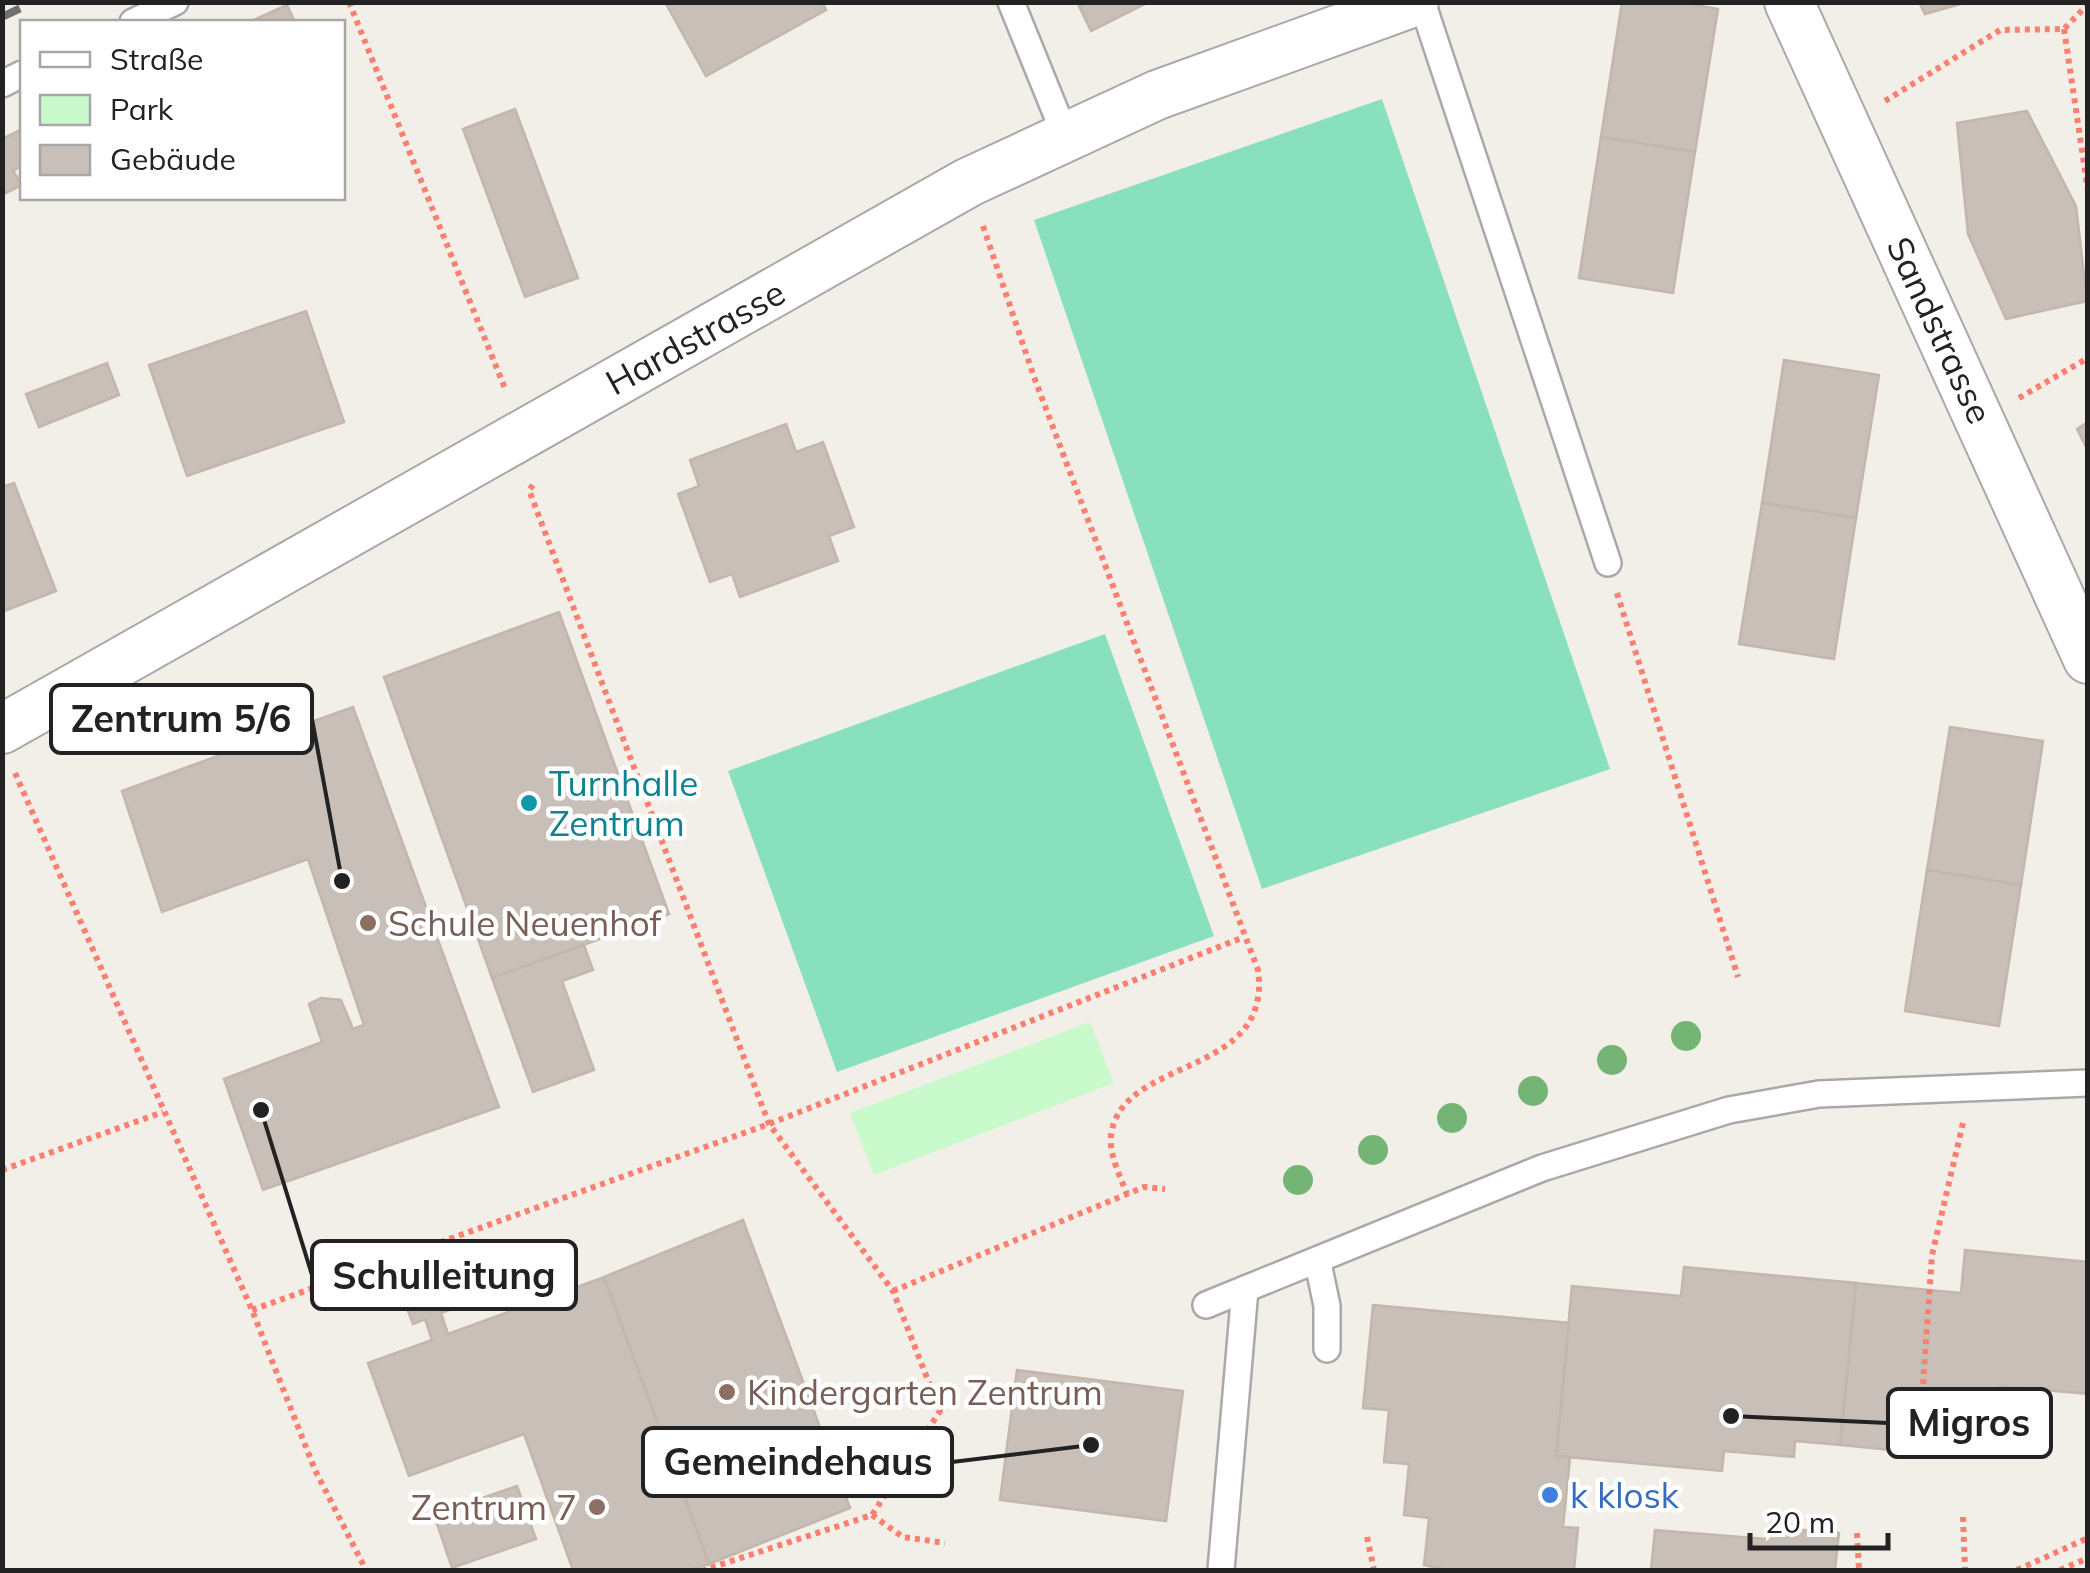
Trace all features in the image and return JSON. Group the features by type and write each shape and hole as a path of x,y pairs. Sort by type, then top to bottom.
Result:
{"street":[{"name":"Hardstrasse","path":"6,746 527,430 969,182 1157,95 1414,2"},
{"name":"Sandstrasse","path":"1789,2 2088,659"}],"lane":[{"path":"137,20 176,2"},
{"path":"1010,2 1065,135"},
{"path":"1422,2 1608,563"},
{"path":"1206,1305 1542,1168 1729,1110 1820,1094 2088,1083"},
{"path":"1318,1262 1327,1306 1327,1349"},
{"path":"1221,1570 1245,1289"}],"path":[{"path":"349,2 508,398 545,468 529,490 769,1124 893,1291 940,1410 872,1515 710,1569"},
{"path":"1845,125 2000,30 2064,29 2088,4"},
{"path":"2064,29 2088,191"},
{"path":"969,182 1034,378 1260,984 1253,1018 1227,1046 1146,1090 1118,1116 1112,1153 1127,1194"},
{"path":"1982,420 2088,358"},
{"path":"1608,563 1738,977"},
{"path":"6,746 252,1310 315,1470 366,1570"},
{"path":"252,1310 769,1124 1244,937"},
{"path":"1921,1414 1932,1256 1972,1088"},
{"path":"2,1170 163,1112"},
{"path":"893,1291 1144,1187 1165,1189"},
{"path":"872,1515 903,1537 944,1543"},
{"path":"1963,1517 1964,1570"},
{"path":"1857,1534 1858,1570"},
{"path":"1367,1537 1374,1570"},
{"path":"2016,1570 2088,1538"},
{"path":"2060,1570 2088,1558"}],"green space":[{"path":"1382,99 1610,769 1262,889 1034,220"},
{"path":"1105,634 1214,936 837,1072 728,771"},
{"path":"1090,1022 1114,1083 874,1175 850,1113"}],"building":[{"path":"665,2 822,2 826,10 706,76"},
{"path":"1077,2 1149,2 1091,31"},
{"path":"1622,2 1679,2 1718,9 1695,152 1601,137"},
{"path":"1919,2 1968,2 1925,14"},
{"path":"287,5 294,20 253,20"},
{"path":"515,109 578,278 525,297 463,129"},
{"path":"2027,111 2076,206 2087,301 2006,319 1968,234 1957,123"},
{"path":"20,130 20,166 13,171 20,186 2,195 2,139"},
{"path":"1601,137 1695,152 1673,293 1579,278"},
{"path":"306,311 344,422 187,476 149,365"},
{"path":"1784,360 1879,375 1856,518 1762,503"},
{"path":"107,363 119,395 39,427 26,394"},
{"path":"2088,422 2088,451 2077,429"},
{"path":"786,424 796,452 823,442 854,527 829,536 838,561 740,597 732,574 710,582 678,494 699,486 690,460"},
{"path":"14,483 56,591 2,612 2,487"},
{"path":"1762,503 1856,518 1834,659 1739,644"},
{"name":"Turnhalle Zentrum","path":"559,612 669,914 492,978 384,677"},
{"path":"353,707 499,1107 263,1190 224,1079 322,1042 309,1004 321,998 341,1000 353,1029 364,1025 308,859 162,912 122,791 223,754 210,717 222,712 233,712 240,719 246,745"},
{"path":"1950,727 2043,741 2021,885 1927,870"},
{"path":"1927,870 2021,885 1999,1026 1905,1011"},
{"path":"584,945 593,970 562,981 594,1070 533,1092 492,978"},
{"name":"Kindergarten Zentrum","path":"743,1220 850,1508 709,1564 604,1277"},
{"path":"1965,1250 2088,1262 2088,1394 2000,1386 1997,1421 1903,1413 1900,1451 1840,1445 1856,1283 1961,1293"},
{"path":"1684,1267 1856,1283 1840,1445 1795,1441 1794,1457 1724,1451 1722,1471 1556,1456 1572,1286 1681,1296"},
{"path":"437,1275 449,1310 441,1313 448,1334 604,1277 709,1564 691,1570 573,1570 524,1434 409,1476 368,1363 432,1340 425,1319 413,1324 400,1289"},
{"path":"1373,1305 1569,1323 1556,1456 1570,1457 1563,1527 1578,1528 1574,1570 1449,1570 1424,1565 1429,1518 1404,1515 1409,1464 1384,1462 1389,1410 1363,1408"},
{"path":"1017,1370 1183,1391 1166,1521 1000,1500"},
{"path":"517,1486 536,1539 452,1568 434,1515"},
{"path":"1767,1527 1839,1533 1835,1570 1651,1570 1655,1530 1766,1539"}],"railway":[{"path":"2,17 33,2"}],"place":[{"name":"Turnhalle Zentrum","path":"529,803"},
{"name":"Zentrum 5/6","path":"342,881"},
{"name":"Schule Neuenhof","path":"368,923"},
{"name":"Schulleitung","path":"261,1110"},
{"name":"Kindergarten Zentrum","path":"727,1392"},
{"name":"Migros","path":"1731,1416"},
{"name":"Gemeindehaus","path":"1091,1445"},
{"name":"k klosk","path":"1550,1495"},
{"name":"Zentrum 7","path":"597,1507"}]}
